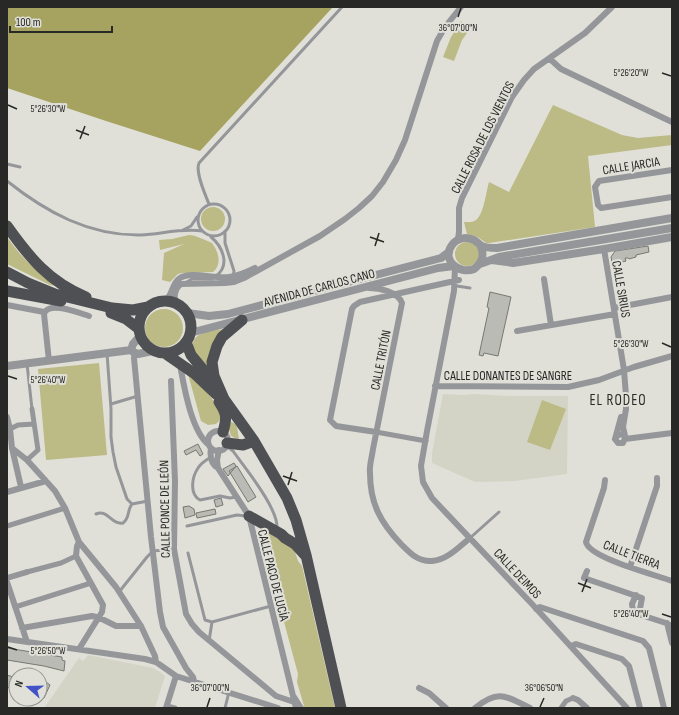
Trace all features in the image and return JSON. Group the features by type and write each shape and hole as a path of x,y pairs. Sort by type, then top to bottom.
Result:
{"highway":[{"path":"7,226 27,254 49,275 77,293 112,308"},
{"path":"7,272 28,283 55,294 112,308 133,310 148,307 159,302 170,302 187,313 191,323 188,338 191,355 254,441 287,498 296,520 306,556 341,708"},
{"path":"7,275 64,301"},
{"path":"7,291 64,301 120,316 131,323 139,333 145,345 153,351 166,354 180,363 220,395"},
{"path":"139,333 140,319 148,307"},
{"path":"220,395 213,370 214,354 222,337 242,320"},
{"path":"166,354 177,350 188,338"},
{"path":"220,395 216,399 226,414 223,432"},
{"path":"223,447 244,445 254,441"},
{"path":"249,516 256,526 279,533 291,533 294,530 296,520"},
{"path":"279,533 295,544 306,556"}],"street":[{"name":"CALLE ROSA DE LOS VIENTOS","path":"458,240 459,208 464,193 512,97 534,69 585,33 612,7"},
{"path":"170,302 174,299 177,288 181,284 218,284 234,282 244,278 320,236 345,219 363,204 383,182 396,160 405,140 437,41 444,27 459,8"},
{"path":"550,59 561,69 672,122"},
{"name":"CALLE JARCIA","path":"672,170 599,181 595,187 598,205 601,208 672,197"},
{"path":"672,218 497,248 486,248 474,239 468,238 458,240 452,245 449,252 450,260 454,267 466,271 474,269 480,264 499,257 672,228"},
{"path":"459,222 468,238"},
{"path":"492,260 513,263 672,237"},
{"path":"480,245 482,248 480,264"},
{"name":"CALLE SIRIUS","path":"604,249 624,370 626,405 623,421 625,438 624,443 621,444 617,443 615,439 626,405"},
{"name":"AVENIDA DE CARLOS CANO","path":"187,313 210,316 247,310 441,258 449,252"},
{"path":"170,302 173,287 179,279 190,275 213,277 234,276 268,264"},
{"name":"AVENIDA DE CARLOS CANO","path":"188,338 242,320 362,287 438,268 454,267"},
{"name":"CALLE DEIMOS","path":"454,267 456,284 421,466 423,482 432,498 536,608 627,708"},
{"path":"426,441 336,426 331,422 330,417 352,309 360,302 456,284 466,271"},
{"path":"544,279 551,325"},
{"path":"362,287 375,288 396,295"},
{"name":"CALLE TRITÓN","path":"396,295 400,297 402,303 369,473 377,512 387,529 415,558 422,560 432,561 443,559 470,538"},
{"path":"517,331 551,325 672,297"},
{"path":"7,305 44,312 54,307 89,316"},
{"path":"44,312 49,361"},
{"path":"133,352 133,344 139,333"},
{"path":"7,366 107,354 153,351"},
{"name":"CALLE PONCE DE LEÓN","path":"133,352 156,583 163,627 194,681"},
{"name":"CALLE DONANTES DE SANGRE","path":"436,386 568,387 599,380 624,370 672,356"},
{"path":"180,363 184,388 199,434 210,446 223,447"},
{"name":"CALLE PONCE DE LEÓN","path":"171,381 175,481 174,549 186,614 192,624 209,641 276,696 295,705"},
{"path":"27,460 38,450 32,409"},
{"path":"7,417 21,487"},
{"path":"9,429 18,425 34,424"},
{"path":"211,457 208,439 211,433 217,431 223,432 227,437 217,460 218,468"},
{"path":"625,438 672,433"},
{"path":"12,448 27,460 55,491 65,508 79,542 119,592 141,626 155,656 156,662"},
{"name":"CALLE PACO DE LUCÍA","path":"211,457 213,465 218,468 249,516"},
{"path":"630,567 657,486 658,478"},
{"name":"CALLE TIERRA","path":"605,480 604,488 586,545 605,558 672,581"},
{"path":"7,490 46,481"},
{"path":"7,526 65,508"},
{"name":"CALLE PACO DE LUCÍA","path":"256,526 271,606 295,705"},
{"path":"78,649 102,612 104,606 76,556 79,542"},
{"path":"7,578 64,562 76,556"},
{"path":"587,571 584,578 642,598 639,614 670,624 672,643"},
{"path":"7,582 26,642"},
{"path":"15,607 91,583"},
{"path":"536,608 540,607 643,641 647,644 664,708"},
{"path":"22,628 92,616 116,626 141,626"},
{"path":"7,639 145,659 156,662 176,676 278,708"},
{"path":"570,646 576,644 622,659 628,666 640,708"},
{"path":"175,708 167,707 176,676"},
{"path":"419,688 446,708"},
{"name":"CALLE PACO DE LUCÍA","path":"292,694 301,708"},
{"path":"475,708 484,701 498,696 504,696 530,708"},
{"path":"561,708 566,701 573,698 578,700 587,708"}],"lane":[{"path":"209,204 198,174 197,166 199,163 342,7"},
{"path":"7,164 20,168"},
{"path":"7,181 48,210 66,220 91,229 117,234 139,235 182,230 202,231"},
{"path":"209,236 218,236 228,228 230,217 227,210 220,205 209,204 200,211 198,217 198,225 202,231 218,244 224,262 221,272 213,277"},
{"path":"182,230 191,226 198,217"},
{"path":"185,283 192,279 225,280 234,276 234,271 225,243 225,231"},
{"path":"456,284 470,288"},
{"path":"107,354 111,404 111,437 116,467 127,499 132,504"},
{"path":"27,364 32,409"},
{"path":"111,404 138,396"},
{"path":"223,447 229,448 233,451 266,499 276,521 279,533"},
{"path":"211,457 202,463 195,473 193,489 194,496 200,500 220,496 230,498 236,496"},
{"path":"96,514 99,512 105,513 115,522 123,523 128,518 129,508 132,504 148,501"},
{"path":"470,538 499,512"},
{"path":"187,526 238,515 249,516"},
{"path":"119,592 153,551 174,549"},
{"path":"188,553 205,620 212,622 271,606"},
{"path":"209,641 212,622"},
{"path":"225,708 229,692"}],"shaded area":[{"path":"7,7 333,7 200,151 7,88"},
{"path":"461,21 470,29 462,40 454,61 443,57 451,37"},
{"path":"553,105 622,135 638,138 672,135 672,145 588,156 595,227 489,243 467,234 464,222 473,222 479,217 483,208 489,182 509,192"},
{"path":"213,207 218,208 224,214 224,224 218,230 213,231 208,230 202,224 201,219 202,214 208,208"},
{"path":"189,235 212,243 218,254 218,266 213,272 182,273 178,274 170,282 162,280 164,253 184,244 160,250 159,240"},
{"path":"7,237 30,264 57,286 50,285 7,264"},
{"path":"467,242 476,245 479,254 476,263 467,266 458,263 455,254 458,245"},
{"path":"160,309 168,309 175,312 180,317 183,328 180,339 175,344 168,347 160,347 153,344 148,339 145,332 145,324 148,317 153,312"},
{"path":"226,329 211,373 199,360 193,349 193,344 199,335"},
{"path":"99,363 107,455 46,460 38,369"},
{"path":"188,374 209,394 217,406 221,419 216,424 208,425 201,421"},
{"path":"443,394 568,396 567,474 515,481 475,482 432,463 432,453"},
{"path":"542,400 566,409 550,450 527,442"},
{"path":"231,422 237,426 239,438 237,439 231,436 229,429"},
{"path":"261,529 293,546 298,561 302,566 335,708 305,708 304,706 297,682 298,674 261,536 257,536 257,532"},
{"path":"88,655 153,668 160,672 165,676 155,708 44,708 48,707 48,702 79,658 83,661"}],"building":[{"path":"648,246 649,252 636,255 636,257 629,259 625,258 626,261 618,263 621,283 616,284 611,257 615,251"},
{"path":"490,292 511,297 498,356 484,353 483,356 479,355 489,308 487,307"},
{"path":"198,444 203,454 200,456 196,450 186,455 184,451"},
{"path":"234,463 236,466 228,476 223,469"},
{"path":"237,466 256,497 248,502 229,471"},
{"path":"221,498 223,505 216,507 214,500"},
{"path":"189,506 194,509 195,515 185,518 183,507"},
{"path":"215,509 216,514 197,518 196,513"},
{"path":"7,648 62,657 62,660 65,661 64,671 44,666 7,660"},
{"path":"7,675 8,687 7,687"}],"district":[{"name":"EL RODEO","path":"618,400"}]}
